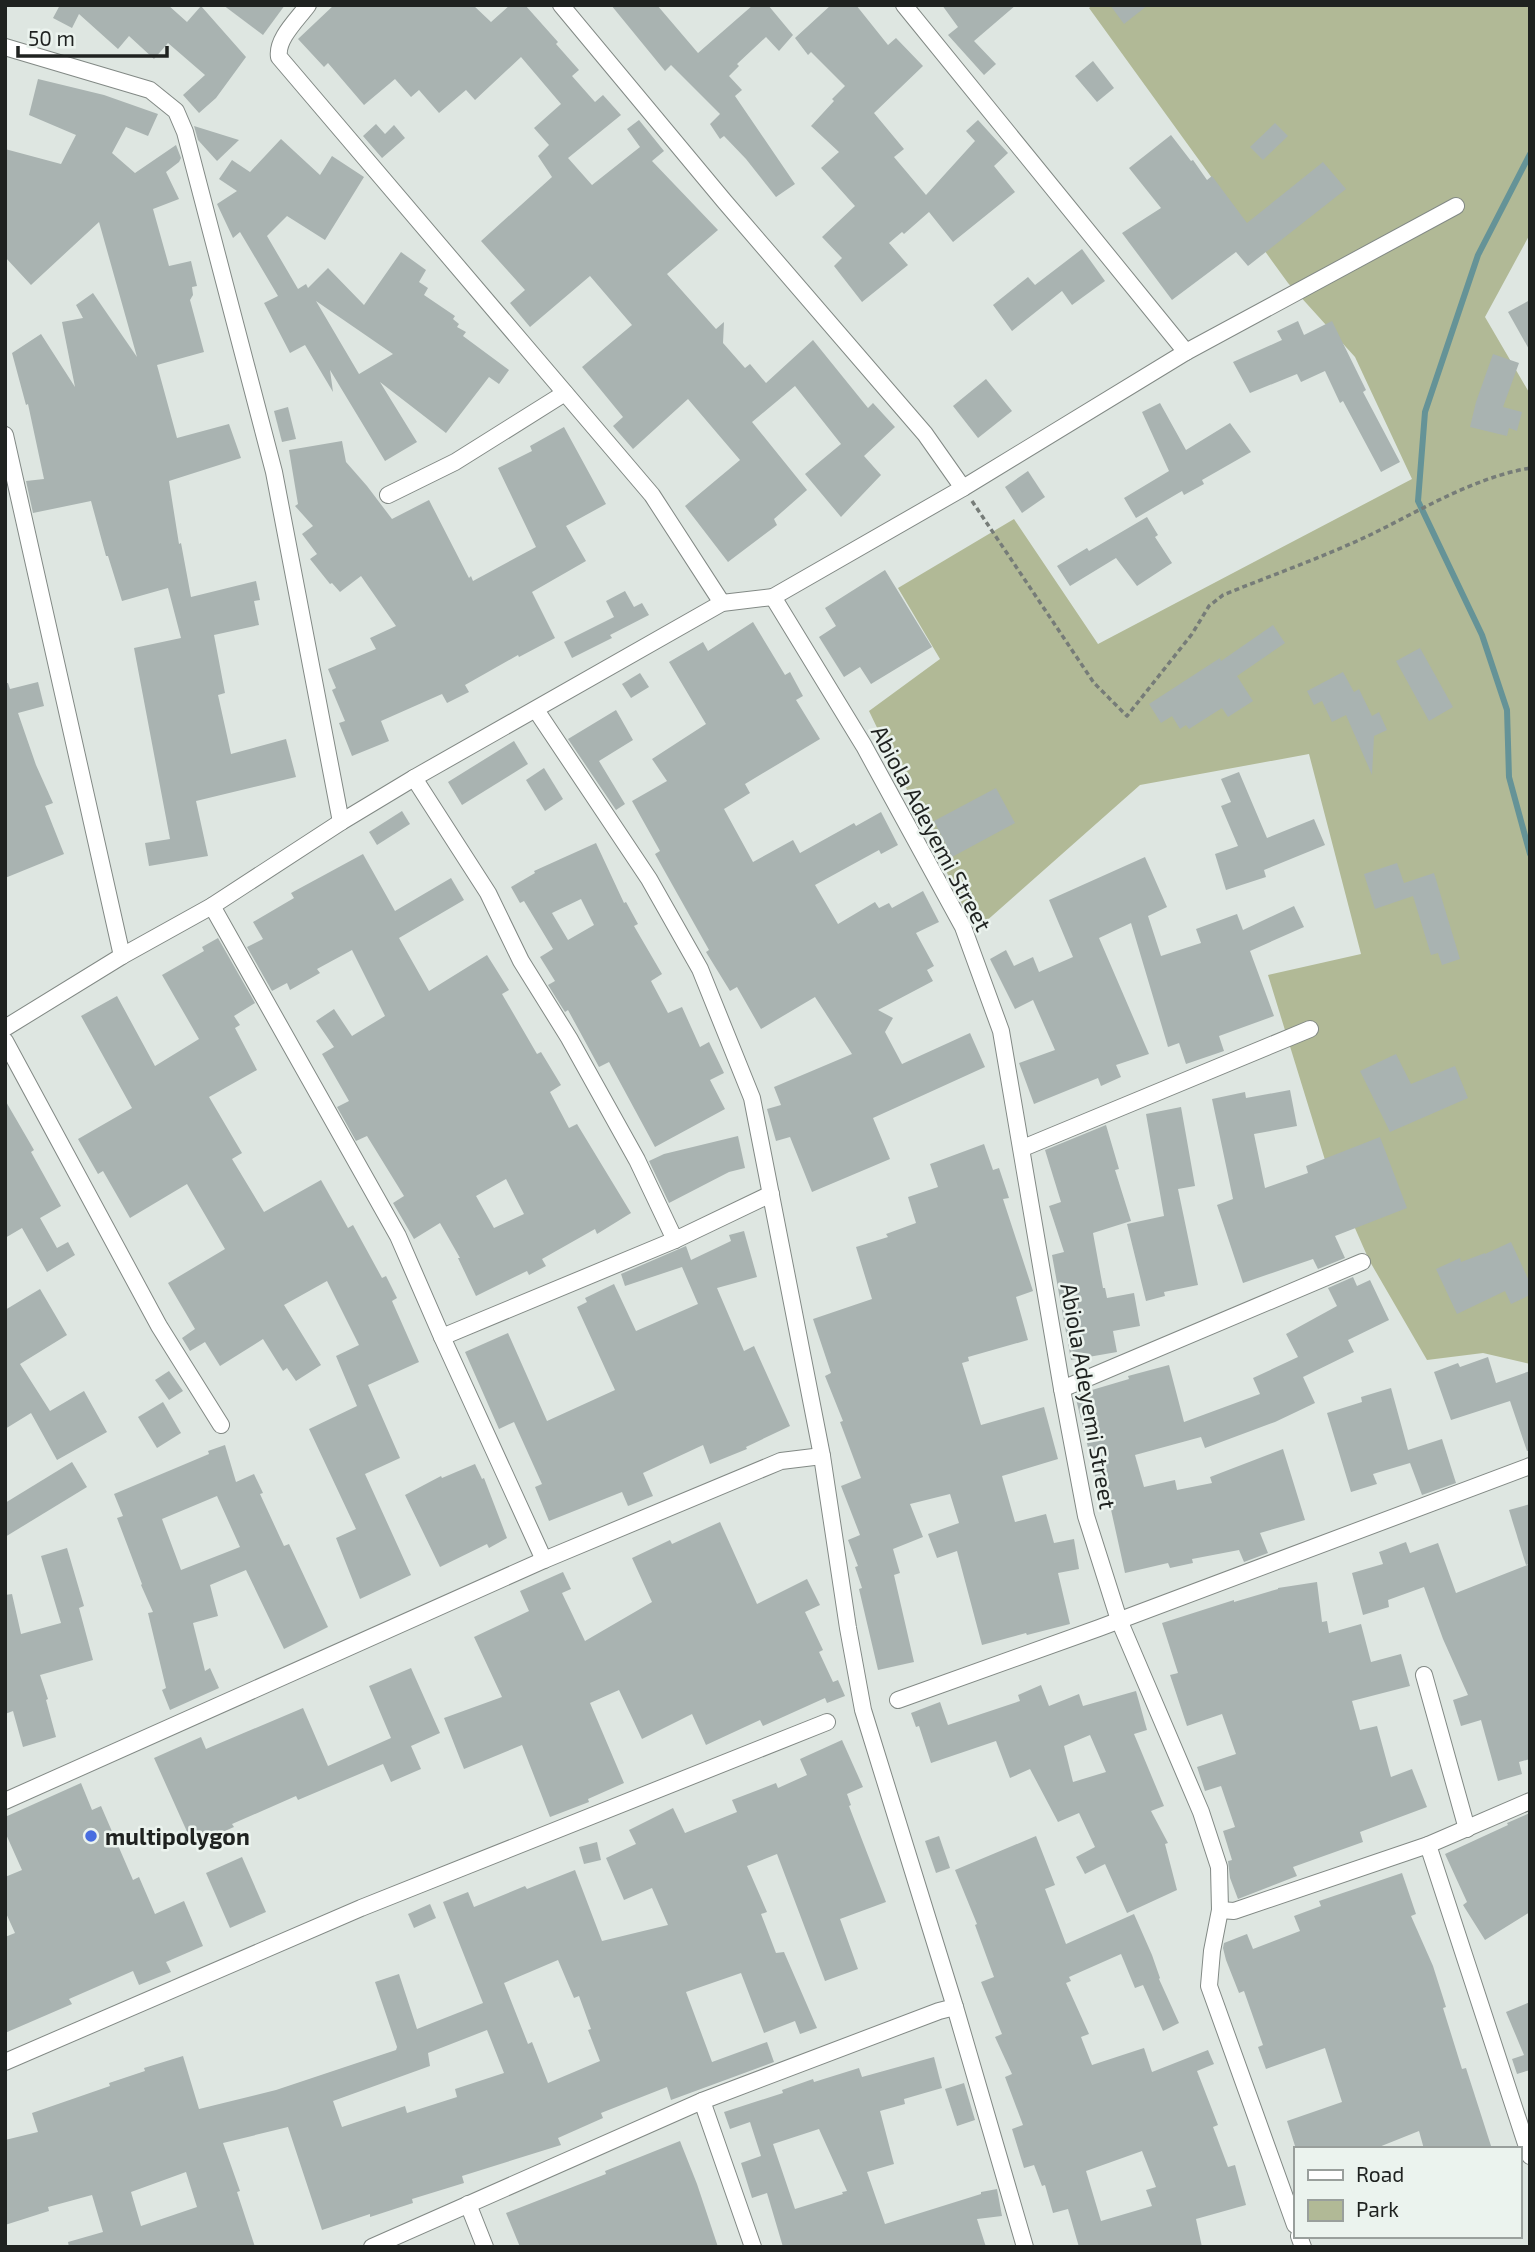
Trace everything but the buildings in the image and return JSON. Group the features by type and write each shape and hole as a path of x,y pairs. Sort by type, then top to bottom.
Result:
{"street":[{"path":"308,5 281,42 279,57 652,495 722,603"},
{"path":"561,5 725,202 925,434 963,488"},
{"path":"904,5 1186,352"},
{"path":"5,47 150,90 176,111 185,132 274,472 341,822"},
{"path":"5,1028 122,956 212,906 414,778 722,603 773,597 963,488 1186,352 1455,206"},
{"path":"388,495 455,463 565,393"},
{"path":"5,435 122,956"},
{"name":"Abiola Adeyemi Street","path":"773,597 864,746 963,927 1002,1031 1086,1516 1119,1620 1201,1812 1219,1867 1220,1910 1209,1986 1294,2222"},
{"path":"536,710 649,879 699,969 752,1098 822,1456 863,1710 955,2007 1025,2247"},
{"path":"414,778 488,893 521,961 569,1038 637,1160 675,1240"},
{"path":"212,906 398,1236 544,1560"},
{"path":"1023,1148 1310,1029"},
{"path":"5,1041 159,1326 221,1425"},
{"path":"442,1337 675,1240 771,1194"},
{"path":"1062,1389 1362,1262"},
{"path":"5,1801 544,1560 781,1461 822,1456"},
{"path":"898,1700 1530,1466"},
{"path":"1424,1675 1467,1829"},
{"path":"5,2062 361,1908 828,1722"},
{"path":"1220,1910 1234,1911 1428,1845 1530,1801"},
{"path":"1428,1845 1530,2156"},
{"path":"372,2247 702,2101 955,2007"},
{"path":"702,2101 752,2247"},
{"path":"468,2204 485,2247"}],"path":[{"path":"963,488 1094,683 1127,716 1192,634 1209,606 1223,596 1334,550 1487,480 1530,468"}],"green space":[{"path":"1093,5 1530,5 1530,234 1485,317 1530,394 1530,1364 1483,1353 1427,1360 1369,1260 1325,1160 1268,975 1361,954 1309,754 1140,785 975,931 869,711 940,659 898,588 1014,519 1098,644 1412,479 1355,357 1288,283 1089,8"}],"waterway":[{"path":"1530,154 1478,255 1425,412 1418,501 1482,635 1507,710 1509,777 1530,854"}],"place":[{"name":"multipolygon","path":"91,1836"}]}
